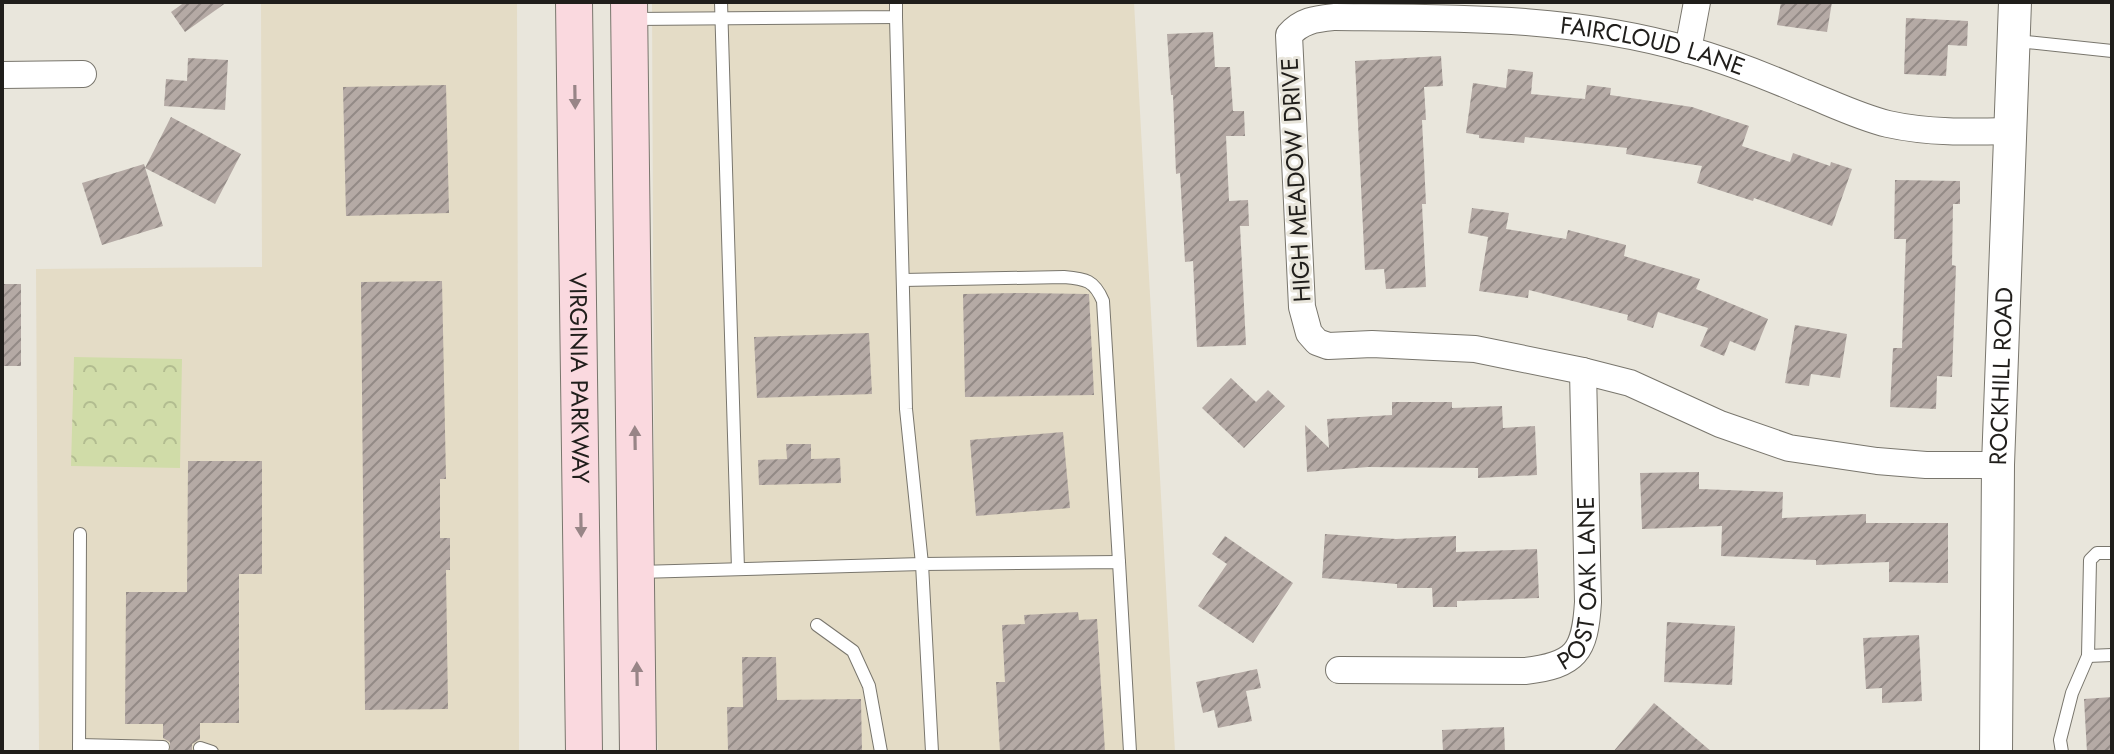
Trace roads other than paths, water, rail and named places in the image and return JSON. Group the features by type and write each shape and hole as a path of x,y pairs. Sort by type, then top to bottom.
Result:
{"main road":[{"path":"574,10 630,10 638,752"},
{"name":"VIRGINIA PARKWAY","path":"574,10 584,752"}],"street":[{"path":"1688,50 1697,2"},
{"name":"ROCKHILL ROAD","path":"1996,752 1998,465 2015,2"},
{"name":"FAIRCLOUD LANE","path":"1289,35 1297,26 1311,19 1335,17 1497,18 1595,29 1688,50 1889,124 1927,130 2009,131"},
{"name":"HIGH MEADOW DRIVE","path":"1289,35 1302,307 1309,333 1317,342 1328,346 1372,344 1475,349 1583,371 1644,388 1720,424 1789,448 1926,465 1998,465"},
{"path":"2,75 83,74"},
{"name":"POST OAK LANE","path":"1339,670 1525,671 1552,667 1564,661 1581,645 1586,632 1588,602 1583,371"}],"lane":[{"path":"721,2 738,569"},
{"path":"896,2 906,409 922,564 932,752"},
{"path":"630,10 722,19 896,17"},
{"path":"2014,40 2112,51"},
{"path":"903,280 1064,277 1087,279 1096,285 1103,301 1130,752"},
{"path":"80,534 79,748 163,747"},
{"path":"2062,752 2060,740 2072,693 2088,656 2090,560 2097,553 2112,553"},
{"path":"636,572 1119,562"},
{"path":"817,625 853,651 869,686 881,752"},
{"path":"2088,656 2112,655"}]}
